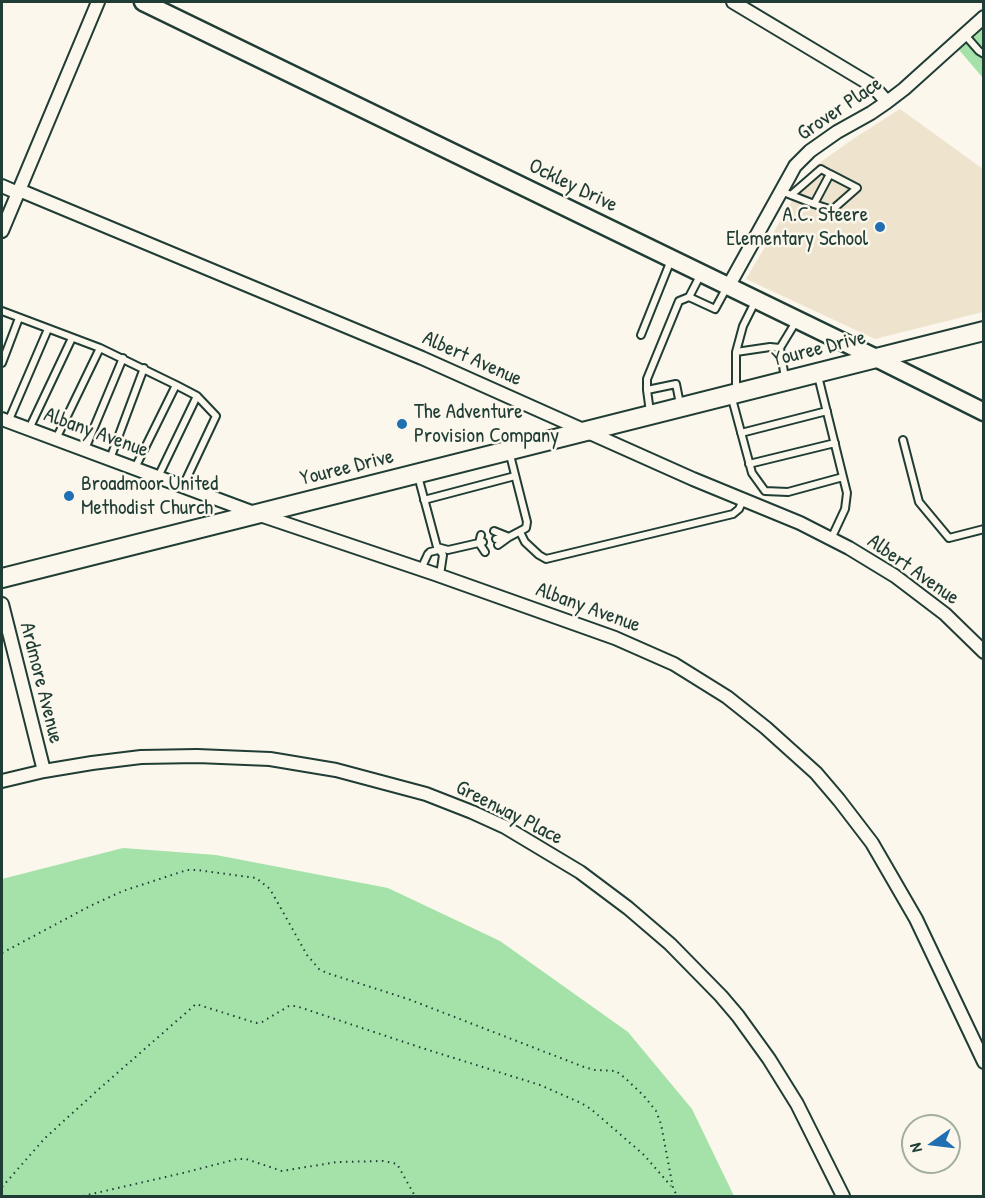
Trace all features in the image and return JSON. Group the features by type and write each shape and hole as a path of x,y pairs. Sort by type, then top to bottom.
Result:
{"main road":[{"name":"Youree Drive","path":"2,578 984,331"}],"street":[{"path":"2,231 99,2"},
{"name":"Ockley Drive","path":"143,2 984,412"},
{"path":"733,2 873,86 887,102"},
{"name":"Grover Place","path":"728,286 786,193 795,166 819,144 904,89 984,17"},
{"name":"Albert Avenue","path":"2,186 82,215 422,358 693,479 801,523 895,576 961,628 984,652"},
{"name":"Albany Avenue","path":"5,421 257,514 635,646 693,675 727,697 816,773 872,843 916,919 984,1062"},
{"name":"Ardmore Avenue","path":"2,604 44,771"},
{"name":"Greenway Place","path":"2,781 44,771 116,760 166,756 270,759 336,770 426,794 505,827 580,872 628,908 683,957 721,996 769,1059 797,1104 843,1197"}],"lane":[{"path":"964,34 984,54"},
{"path":"821,169 856,188 832,210 786,193 821,169"},
{"path":"814,204 830,174"},
{"path":"641,335 671,260"},
{"path":"651,415 647,379 679,301 689,297 701,273"},
{"path":"689,297 715,309 728,286"},
{"path":"756,300 743,326 736,352 733,394 752,473 765,491 788,492 843,477"},
{"path":"2,311 123,358 197,396 216,416 183,486"},
{"path":"2,363 19,318"},
{"path":"786,381 780,348 797,320"},
{"path":"5,421 48,329"},
{"path":"29,429 72,338"},
{"path":"736,352 770,347 780,348"},
{"path":"56,439 100,348"},
{"path":"85,449 123,358"},
{"path":"110,459 144,368"},
{"path":"818,373 848,492 845,509 831,539"},
{"path":"647,390 676,384 681,407"},
{"path":"135,468 176,385"},
{"path":"158,477 197,396"},
{"path":"741,433 827,411"},
{"path":"903,440 919,502 949,538 984,529"},
{"path":"749,464 835,443"},
{"path":"509,451 527,522 526,528 498,544 509,537"},
{"path":"417,474 438,548 443,558 440,576"},
{"path":"424,500 515,476"},
{"path":"520,532 525,542 546,559 733,514 739,509 743,500"},
{"path":"494,531 509,537"},
{"path":"421,570 430,552 438,548 448,550 483,546 481,535"}],"path":[{"path":"2,953 90,906 188,870 256,878 270,889 307,955 319,969 327,974 408,999 584,1067 616,1071 644,1096 656,1111 677,1197"},
{"path":"2,1187 45,1138 196,1004 256,1023 262,1022 289,1006 296,1006 540,1085 591,1109 644,1155 673,1188"},
{"path":"83,1197 237,1159 246,1159 282,1171 337,1162 383,1161 397,1164 415,1197"}],"shaded area":[{"name":"A.C. Steere Elementary School","path":"900,109 983,169 983,312 875,339 746,279 808,174 853,139"}],"green space":[{"path":"983,16 983,78 954,44"},
{"path":"123,848 216,855 388,888 500,941 628,1032 692,1109 734,1196 2,1196 2,879"}],"place":[{"name":"A.C. Steere Elementary School","path":"880,227"},
{"name":"The Adventure Provision Company","path":"402,424"},
{"name":"Broadmoor United Methodist Church","path":"69,496"}]}
